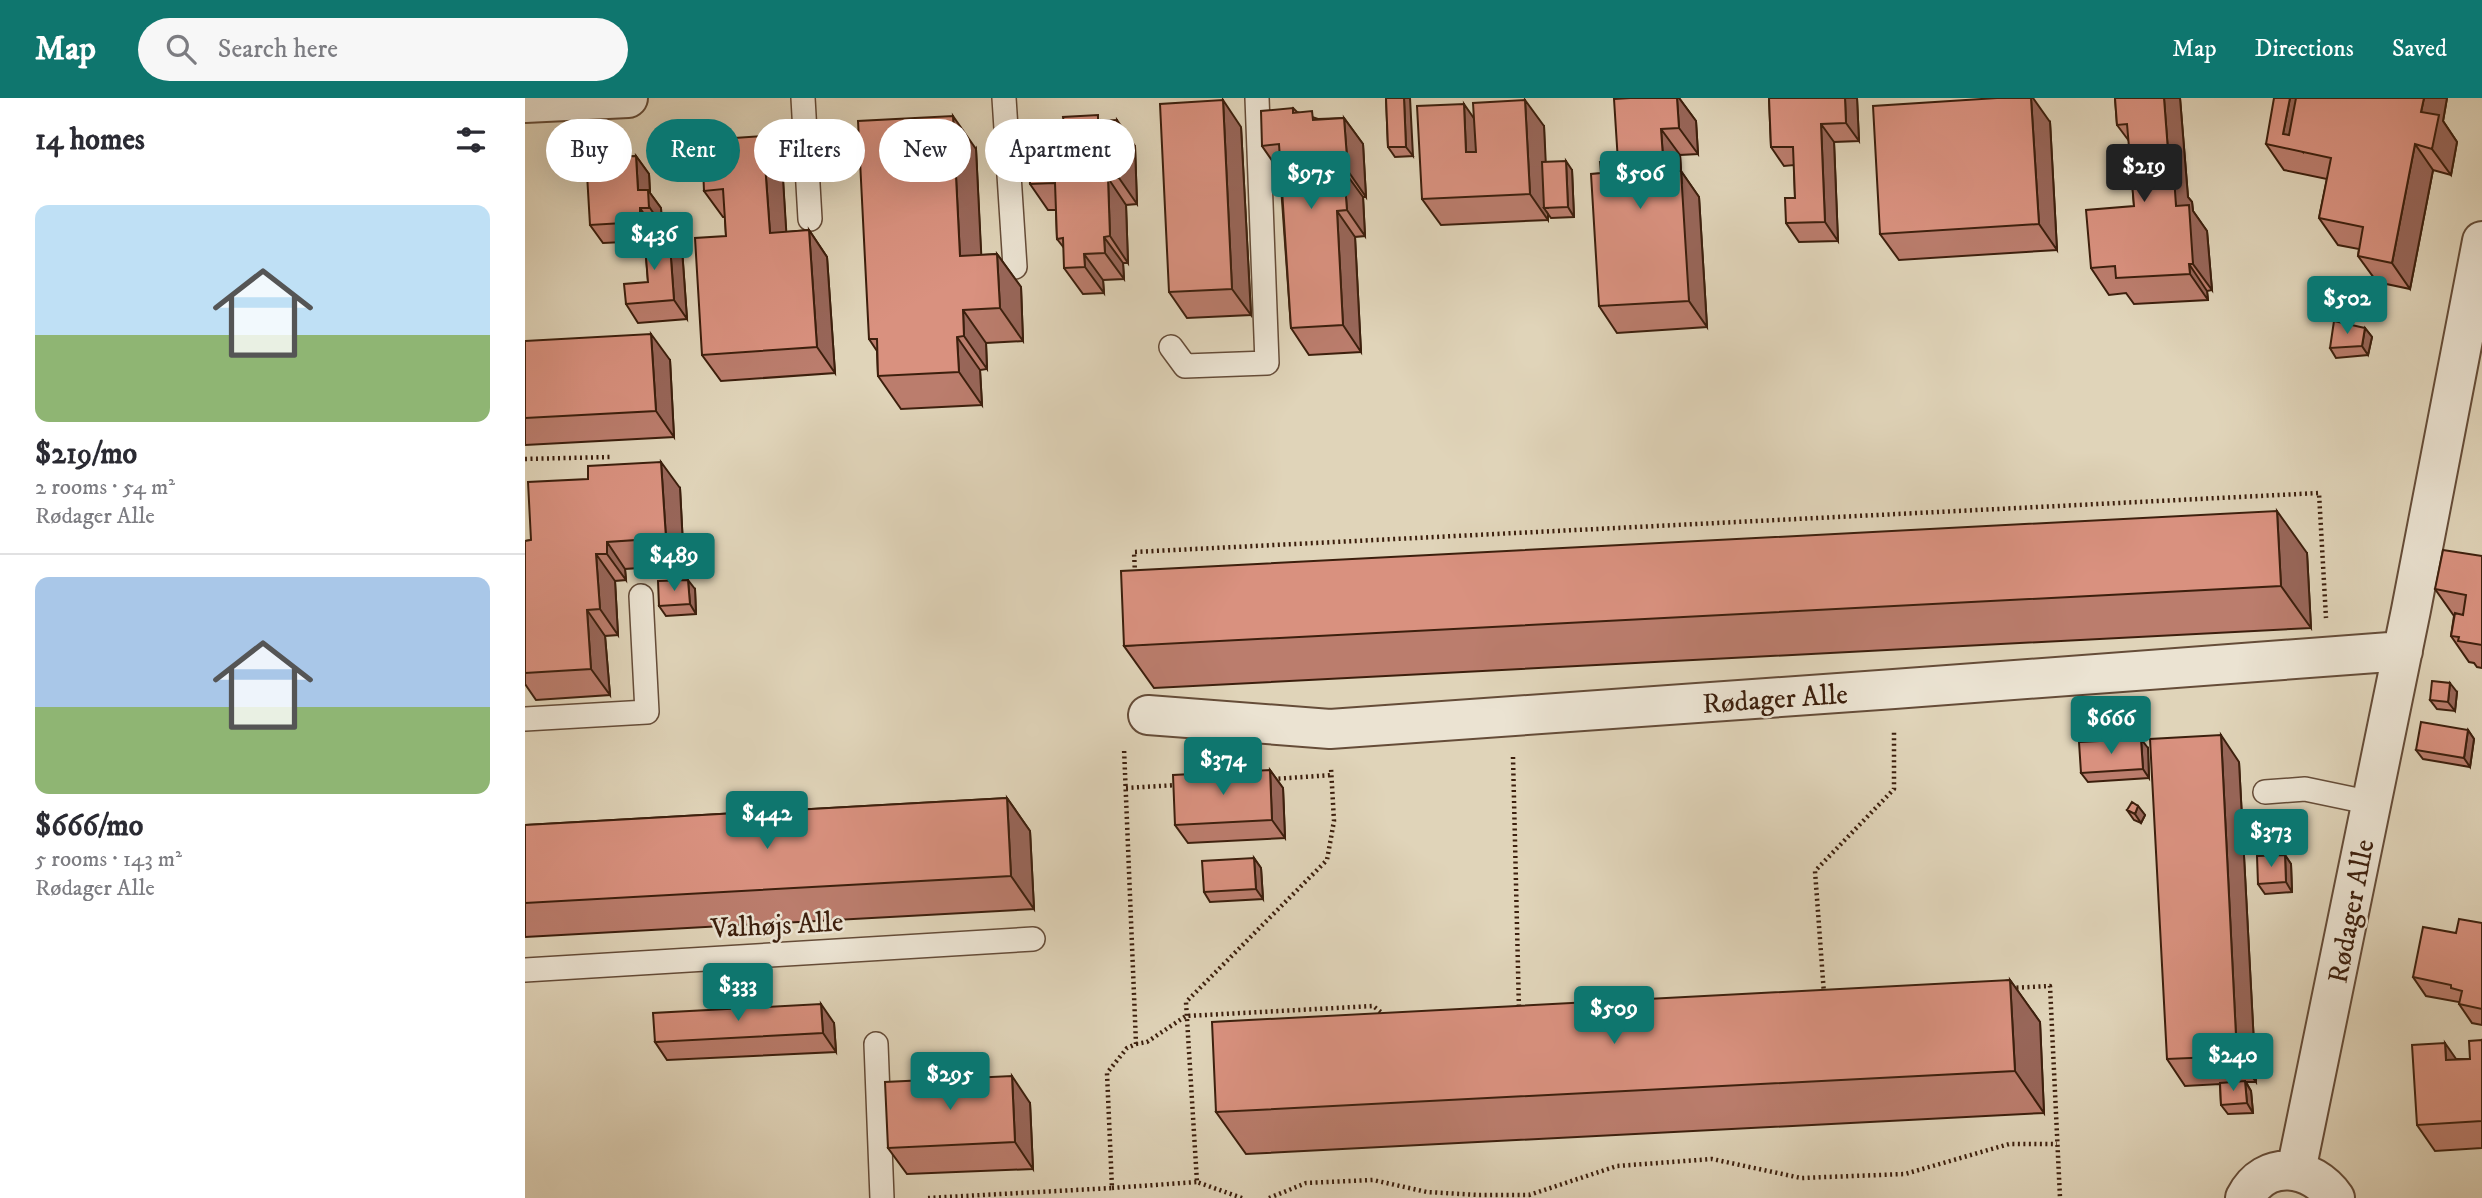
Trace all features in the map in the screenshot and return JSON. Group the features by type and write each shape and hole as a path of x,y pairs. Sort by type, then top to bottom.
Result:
{"street":[{"path":"525,103 628,98"},
{"name":"Rødager Alle","path":"2296,1171 2403,651 2482,241"},
{"name":"Rødager Alle","path":"1148,715 1330,729 2403,651"},
{"path":"2245,1198 2249,1190 2262,1178 2279,1171 2313,1175 2327,1186 2335,1198"}],"lane":[{"path":"803,98 810,219"},
{"path":"1004,98 1015,267"},
{"path":"1171,347 1185,366 1267,363 1257,98"},
{"path":"525,719 647,712 641,596"},
{"path":"2265,792 2305,789 2372,803"},
{"name":"Valhøjs Alle","path":"525,970 1033,939"},
{"path":"876,1044 882,1198"}],"path":[{"path":"525,459 611,457"},
{"path":"1136,580 1134,552 2319,493 2328,656"},
{"path":"1824,999 1815,871 1894,789 1894,689"},
{"path":"1136,1044 1123,728 1148,715"},
{"path":"1511,716 1519,1016"},
{"path":"1197,1182 1186,1002 1327,860 1334,821 1330,729"},
{"path":"1263,779 1332,775"},
{"path":"1126,788 1181,784"},
{"path":"2010,988 2050,986 2060,1198"},
{"path":"1112,1188 1107,1073 1126,1048 1147,1042 1186,1016 1373,1006 1395,1023"},
{"path":"1269,1198 1306,1183 1373,1180 1427,1192 1529,1195 1617,1166 1713,1159 1801,1178 1905,1174 2009,1144 2057,1144"},
{"path":"928,1198 1197,1182 1242,1198"}],"building":[{"path":"1386,98 1404,98 1406,147 1388,147"},
{"path":"1677,98 1679,128 1661,129 1664,171 1681,171 1689,301 1599,306 1591,174 1601,173 1600,162 1618,162 1614,99"},
{"path":"1769,98 1845,98 1846,123 1821,124 1825,222 1786,223 1785,198 1795,198 1793,147 1771,147"},
{"path":"2031,98 2039,224 1880,234 1873,106"},
{"path":"2115,98 2164,98 2170,177 2174,176 2176,206 2189,205 2193,264 2189,264 2190,274 2116,278 2115,266 2091,268 2086,210 2134,206 2127,124 2117,125"},
{"path":"2274,98 2290,98 2283,134 2289,135 2296,98 2424,98 2421,112 2439,115 2432,149 2415,144 2392,263 2358,256 2363,227 2319,218 2331,158 2266,144"},
{"path":"1223,100 1232,289 1169,292 1160,104"},
{"path":"1525,100 1530,194 1422,199 1417,106 1464,104 1466,152 1476,152 1473,103"},
{"path":"1293,108 1293,113 1312,111 1313,120 1344,118 1348,171 1344,171 1347,210 1337,211 1343,325 1291,328 1279,144 1262,146 1261,111"},
{"path":"1098,115 1098,119 1063,119"},
{"path":"953,116 953,119 896,119"},
{"path":"879,120 879,182 956,182 960,256 997,254 1000,308 963,310 964,336 957,337 959,372 878,376 877,339 869,339 861,182 865,182 865,121"},
{"path":"754,137 754,182 766,182 770,233 809,230 817,347 702,355 695,238 726,236 723,189 704,191 704,182 740,182 740,138"},
{"path":"632,156 636,156 638,190 648,190 649,208 640,208 640,222 590,225 587,182 632,182"},
{"path":"1566,161 1568,207 1544,208 1542,162"},
{"path":"1030,182 1108,182 1110,236 1104,237 1105,253 1084,254 1085,267 1064,268 1063,238 1057,239 1055,183"},
{"path":"669,231 674,300 626,304 624,284 648,282 644,233"},
{"path":"2334,321 2365,328 2362,346 2330,348"},
{"path":"651,334 656,411 525,418 525,341"},
{"path":"661,462 666,538 607,542 607,554 596,554 600,609 587,610 591,669 525,673 525,541 531,540 528,482 588,479 588,466"},
{"path":"2277,511 2281,586 1124,646 1121,571"},
{"path":"2443,550 2482,556 2482,645 2458,641 2459,637 2451,636 2455,613 2463,615 2466,595 2435,589"},
{"path":"688,580 690,604 659,606 658,581"},
{"path":"2432,681 2450,683 2448,702 2430,700"},
{"path":"2421,722 2468,730 2464,758 2416,750"},
{"path":"2221,735 2237,1056 2167,1059 2150,739"},
{"path":"2141,739 2143,769 2081,773 2079,742"},
{"path":"1270,770 1272,820 1175,825 1173,775"},
{"path":"1007,798 1011,876 525,903 525,825"},
{"path":"2132,802 2138,806 2135,814 2127,810"},
{"path":"2285,855 2286,882 2258,884 2257,856"},
{"path":"1254,858 1256,889 1204,892 1202,861"},
{"path":"2459,919 2482,923 2482,1009 2459,1004 2462,991 2451,988 2451,985 2413,977 2423,927 2456,933"},
{"path":"2010,980 2015,1071 1216,1112 1212,1022"},
{"path":"821,1004 823,1033 655,1042 653,1013"},
{"path":"2482,1040 2482,1121 2417,1125 2412,1045 2445,1043 2446,1060 2470,1059 2469,1041"},
{"path":"1012,1076 1015,1142 888,1148 885,1082"},
{"path":"2245,1081 2247,1103 2221,1105 2220,1083"}]}
